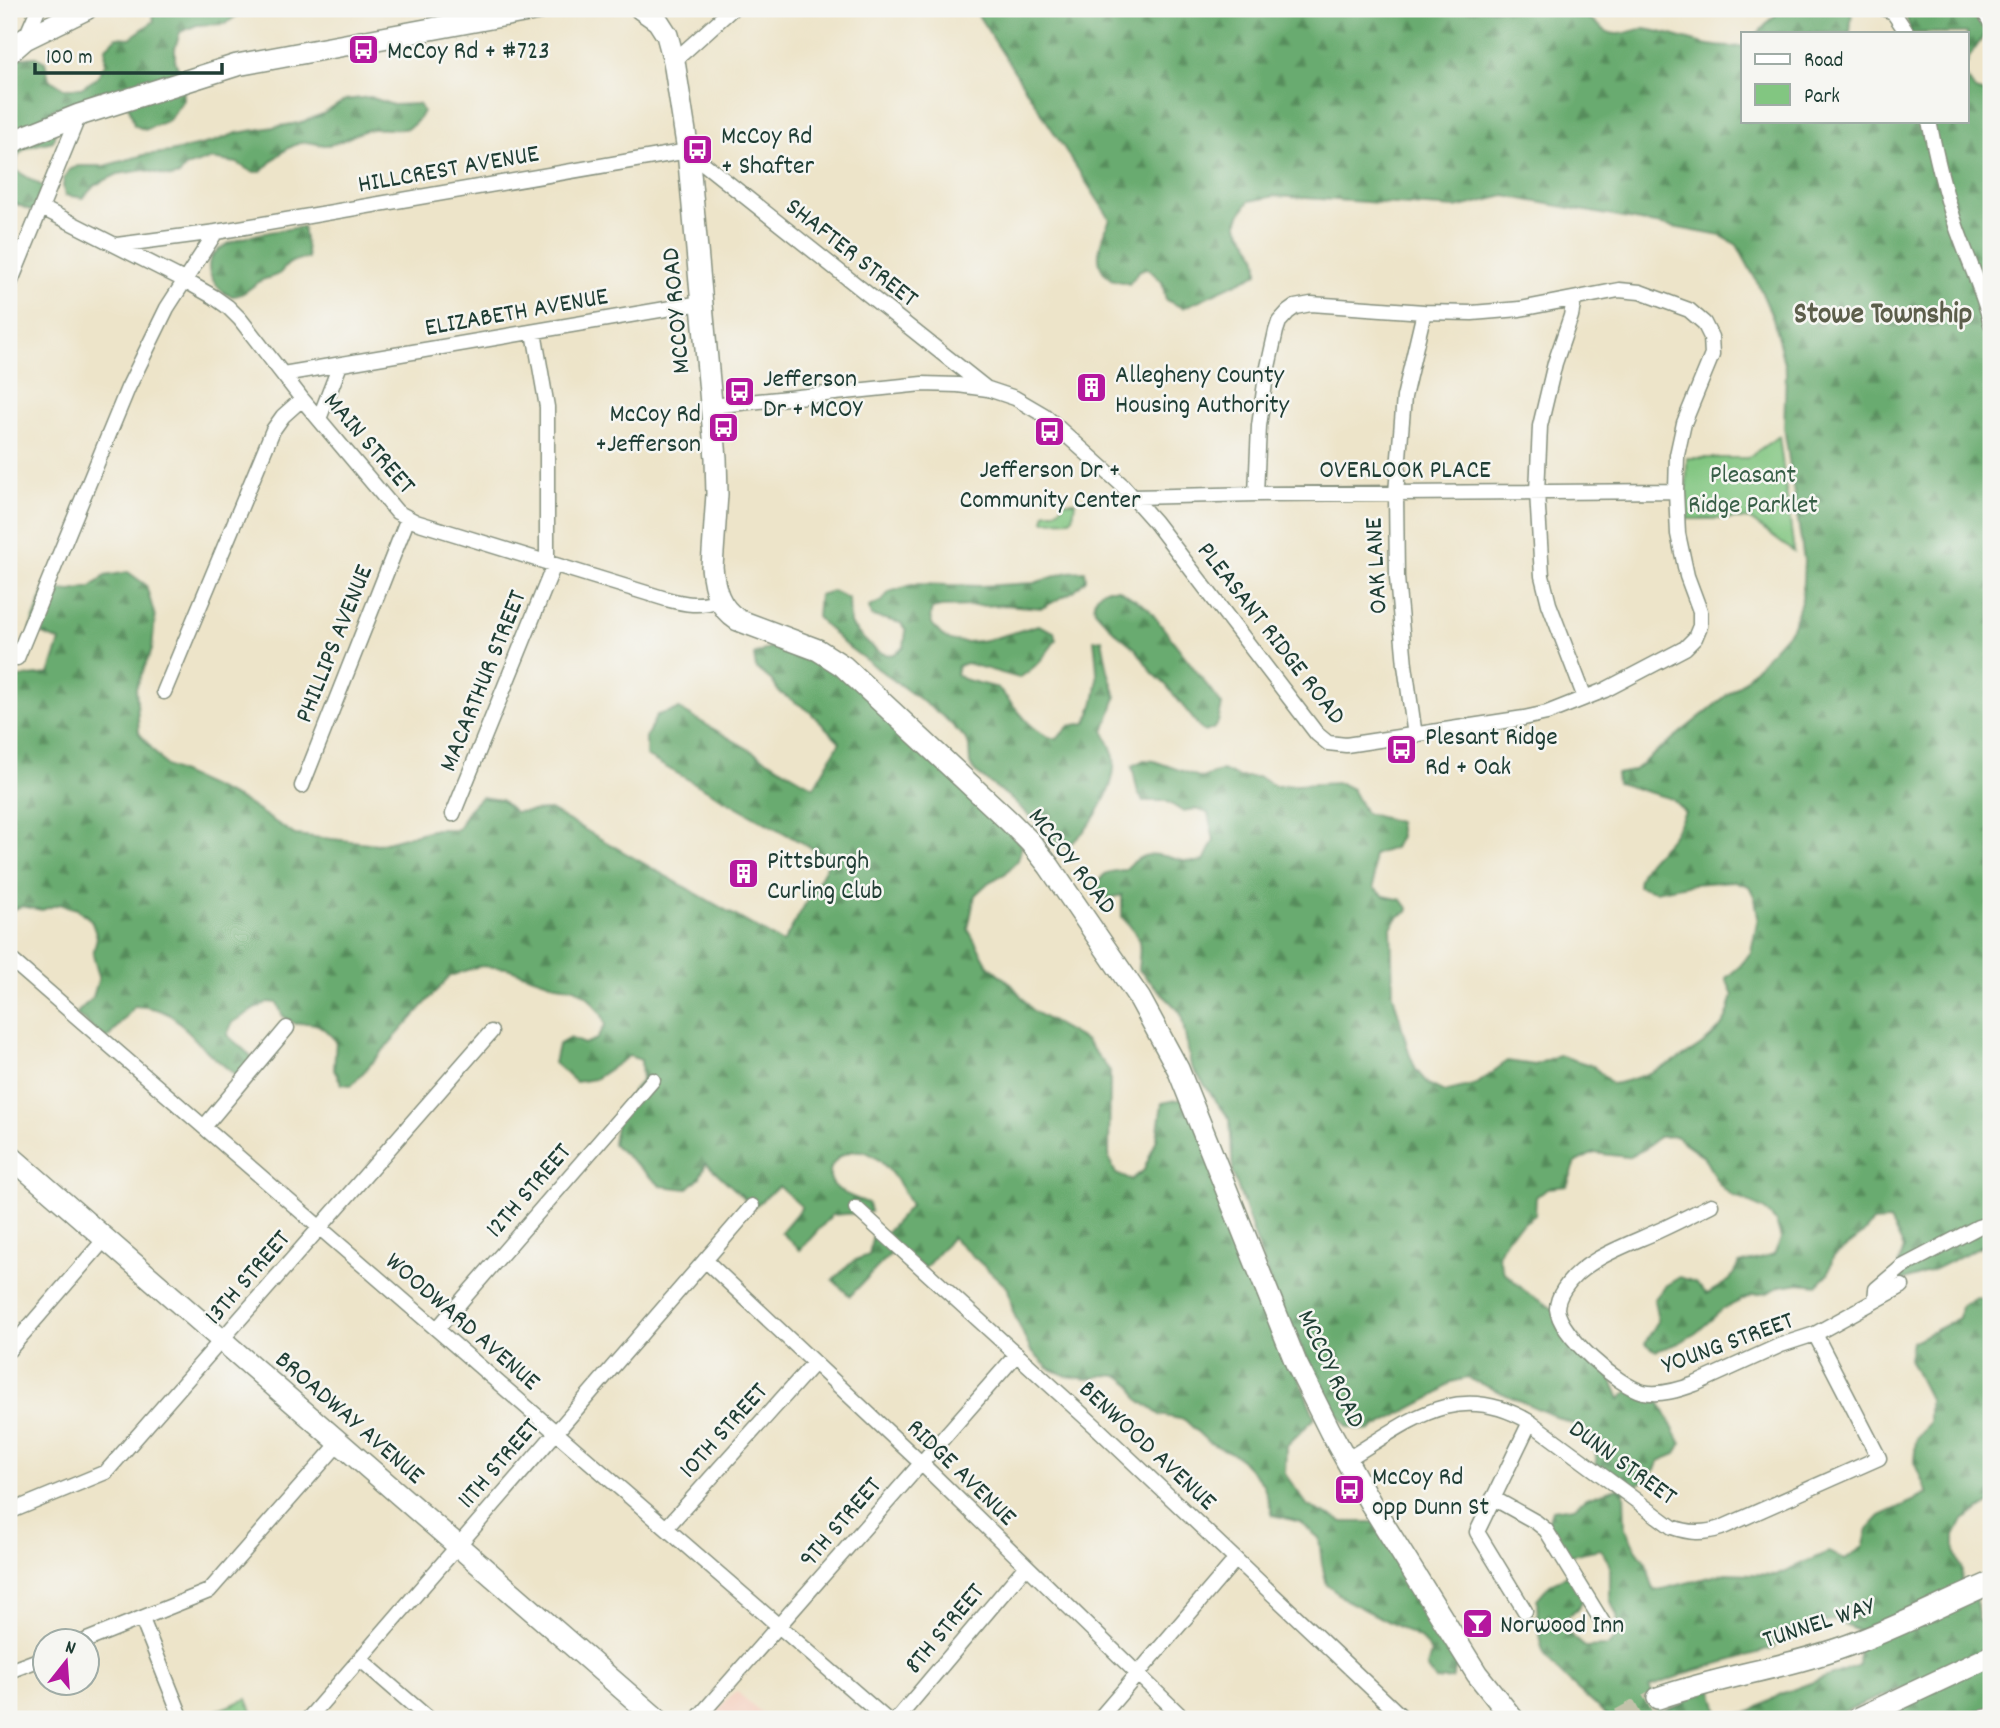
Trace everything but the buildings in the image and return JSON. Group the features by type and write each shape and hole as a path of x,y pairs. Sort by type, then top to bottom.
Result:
{"street":[{"path":"17,46 38,9"},
{"path":"17,46 86,9"},
{"path":"9,143 79,115 237,65 539,9"},
{"name":"MCCOY ROAD","path":"642,9 658,22 667,35 674,61 688,151 717,485 712,567 719,600 730,615 738,620 818,650 842,666 1009,821 1049,866 1140,999 1178,1069 1296,1363 1346,1460 1478,1674 1513,1719"},
{"path":"674,61 732,9"},
{"path":"1982,9 1991,23"},
{"path":"1891,13 1907,32"},
{"path":"9,286 79,115"},
{"path":"1929,122 1951,208 1991,324"},
{"name":"HILLCREST AVENUE","path":"115,246 216,233 688,151"},
{"name":"SHAFTER STREET","path":"688,151 988,389"},
{"name":"MAIN STREET","path":"42,208 184,280 228,307 397,512 408,518 551,564 679,602 699,605 719,600"},
{"path":"17,658 128,388 167,308 216,233"},
{"name":"PLEASANT RIDGE ROAD","path":"988,389 1015,398 1044,415 1134,497 1321,740 1336,746 1415,736 1547,713 1586,698 1685,648 1695,638 1700,625 1700,611 1687,576 1678,534 1675,491 1677,455 1684,423 1712,355 1711,337 1704,323 1689,310 1640,292 1619,290 1520,309 1472,313 1311,304 1295,307 1284,316 1276,331 1266,376 1259,425 1256,494"},
{"path":"1574,300 1540,426 1537,492 1542,576 1549,604 1586,698"},
{"name":"ELIZABETH AVENUE","path":"283,374 701,303"},
{"name":"OAK LANE","path":"1415,736 1398,591 1396,493 1405,397 1424,312"},
{"name":"MACARTHUR STREET","path":"453,814 551,564 547,407 534,332"},
{"path":"319,419 340,365"},
{"path":"711,406 922,384 988,389"},
{"path":"164,692 273,430 282,416 302,399"},
{"name":"OVERLOOK PLACE","path":"1134,497 1675,491"},
{"name":"PHILLIPS AVENUE","path":"302,786 408,518"},
{"name":"WOODWARD AVENUE","path":"9,958 886,1719"},
{"path":"204,1127 287,1028"},
{"name":"13TH STREET","path":"9,1512 106,1472 491,1032"},
{"name":"12TH STREET","path":"437,1329 653,1080"},
{"name":"BROADWAY AVENUE","path":"9,1155 657,1719"},
{"name":"YOUNG STREET","path":"1711,1205 1590,1264 1564,1288 1558,1303 1563,1323 1592,1358 1623,1382 1645,1392 1684,1388 1781,1345 1815,1334 1902,1286"},
{"name":"11TH STREET","path":"308,1719 752,1206"},
{"name":"BENWOOD AVENUE","path":"856,1208 1017,1354 1404,1719"},
{"path":"1875,1301 1876,1289 1902,1266 1991,1223"},
{"path":"9,1350 105,1239"},
{"name":"RIDGE AVENUE","path":"705,1261 922,1464 1184,1719"},
{"name":"DUNN STREET","path":"1346,1460 1408,1422 1445,1406 1485,1405 1530,1422 1661,1520 1684,1531 1708,1532 1879,1458 1815,1334"},
{"name":"9TH STREET","path":"697,1719 1017,1354"},
{"name":"10TH STREET","path":"666,1528 814,1363"},
{"path":"1525,1611 1476,1532 1530,1422"},
{"path":"102,1634 209,1591 340,1443"},
{"path":"1493,1498 1546,1530 1603,1623"},
{"name":"8TH STREET","path":"897,1719 1026,1566"},
{"path":"1099,1719 1230,1566"},
{"name":"TUNNEL WAY","path":"1658,1698 1693,1686 1850,1645 1991,1583"},
{"path":"142,1619 182,1719"},
{"path":"1857,1719 1991,1656"},
{"path":"360,1659 429,1719"},
{"path":"9,1671 32,1662"},
{"path":"1973,1719 1991,1716"}],"shaded area":[{"path":"737,1692 769,1719 710,1719 733,1693"}],"green space":[{"path":"151,9 246,9 225,24 197,25 180,32 175,48 175,61 184,83 183,100 169,120 145,130 134,125 131,112 123,99 107,90 51,110 55,132 53,141 26,148 18,156 16,163 17,171 47,189 37,213 9,201 9,59 36,57 45,62 49,79 63,88 81,88 97,78 105,64 106,47 117,37 130,38 154,21"},
{"path":"974,9 1581,9 1581,12 1613,34 1645,29 1705,44 1741,46 1741,122 1968,122 1968,80 1975,90 1991,95 1991,1241 1935,1269 1892,1285 1904,1248 1890,1221 1873,1222 1862,1235 1833,1257 1828,1274 1817,1285 1799,1283 1752,1295 1723,1309 1696,1333 1679,1343 1656,1351 1645,1343 1658,1321 1654,1300 1665,1286 1680,1277 1695,1282 1707,1294 1730,1280 1739,1264 1774,1255 1781,1239 1776,1222 1764,1209 1731,1195 1719,1184 1703,1156 1675,1136 1658,1137 1645,1149 1628,1157 1594,1153 1576,1162 1567,1186 1547,1188 1536,1197 1535,1215 1512,1232 1498,1256 1504,1272 1527,1293 1555,1310 1611,1378 1620,1399 1631,1389 1655,1394 1681,1444 1676,1454 1659,1461 1651,1477 1625,1491 1597,1470 1595,1444 1584,1429 1468,1378 1451,1382 1438,1394 1368,1431 1348,1427 1334,1410 1275,1296 1233,1173 1230,1120 1191,1066 1181,1013 1138,969 1139,940 1122,917 1122,895 1105,899 1097,895 1095,890 1100,879 1106,874 1125,870 1135,860 1145,856 1154,854 1183,861 1204,861 1214,840 1208,813 1196,809 1182,811 1166,801 1143,801 1138,793 1132,766 1144,760 1202,778 1222,770 1238,777 1259,777 1275,786 1340,783 1352,789 1365,813 1398,822 1400,836 1394,848 1373,855 1374,888 1384,896 1402,900 1408,908 1408,912 1399,916 1391,927 1393,994 1409,1053 1416,1070 1428,1084 1444,1092 1477,1084 1507,1061 1535,1065 1559,1055 1593,1066 1612,1084 1657,1070 1704,1043 1724,1022 1728,1013 1733,996 1726,978 1751,952 1758,917 1755,898 1749,886 1733,881 1693,884 1655,891 1638,886 1642,871 1672,836 1685,812 1672,799 1617,783 1616,774 1633,771 1743,682 1792,628 1802,599 1804,561 1784,427 1786,372 1773,318 1737,245 1721,236 1505,196 1456,208 1275,196 1249,201 1242,211 1238,225 1256,256 1258,273 1183,308 1166,300 1162,282 1149,269 1140,270 1129,284 1111,279 1104,273 1100,266 1099,250 1110,219"},
{"path":"1781,9 1852,9 1850,32 1759,32"},
{"path":"1904,9 1991,9 1991,31 1988,30 1968,59 1968,32 1911,32"},
{"path":"370,97 393,105 419,104 423,111 411,126 405,129 375,128 331,144 300,143 288,148 261,172 252,172 237,163 211,159 185,167 180,175 171,177 145,170 118,174 95,185 83,198 65,195 64,178 69,170 78,166 104,166 144,155 213,142 237,133 299,123 323,114 345,100"},
{"path":"303,227 308,258 290,263 280,273 260,281 236,296 226,294 213,281 209,264 214,254 226,245 259,234"},
{"name":"Pleasant Ridge Parklet","path":"1779,436 1794,552 1749,519 1686,519 1687,458 1747,458"},
{"path":"1062,502 1075,502 1073,517 1070,520 1044,521 1044,515 1047,512 1055,512 1062,506"},
{"path":"1085,571 1086,579 1074,591 1042,608 1005,605 941,607 932,609 931,615 931,622 936,629 944,637 954,641 991,639 1038,625 1054,632 1056,640 1047,652 1019,678 966,663 958,666 956,674 963,679 998,688 1032,727 1057,739 1069,726 1086,723 1097,682 1094,640 1102,639 1116,697 1104,732 1113,755 1114,770 1100,808 1084,831 1065,847 1052,839 1055,829 1050,821 1032,819 1013,800 975,772 970,764 969,746 965,738 945,718 843,643 817,617 819,595 833,591 849,599 850,624 864,639 882,653 894,654 904,647 906,631 901,623 871,616 869,607 882,601 889,592 915,584 980,586 1034,583 1068,572"},
{"path":"128,572 146,585 155,617 152,649 136,688 139,733 166,766 243,801 295,835 378,844 436,829 458,829 468,810 481,797 501,800 515,812 550,810 783,943 831,859 646,756 646,737 657,715 679,709 814,787 840,742 808,710 779,692 772,681 756,668 754,655 771,647 800,652 862,686 1022,845 1018,860 1005,874 989,882 975,895 968,929 988,965 1012,985 1033,1011 1086,1041 1110,1071 1109,1159 1116,1174 1131,1180 1144,1170 1157,1139 1162,1103 1187,1098 1315,1418 1286,1446 1285,1474 1308,1506 1343,1522 1382,1522 1462,1651 1452,1679 1436,1680 1427,1667 1431,1653 1420,1638 1346,1600 1327,1585 1319,1538 1300,1522 1273,1515 1263,1484 1238,1456 1208,1442 1185,1420 1160,1415 1138,1399 1132,1385 1120,1376 1105,1375 1088,1379 1067,1376 1048,1368 1031,1351 1013,1312 1008,1288 952,1237 925,1268 894,1250 850,1296 833,1280 853,1261 869,1255 873,1235 886,1233 911,1205 889,1170 877,1158 861,1151 852,1151 837,1160 830,1174 838,1189 868,1203 871,1212 832,1215 800,1250 781,1232 802,1207 779,1186 754,1207 706,1163 700,1177 687,1189 661,1186 613,1144 621,1109 642,1080 641,1060 629,1056 595,1079 576,1082 554,1063 558,1045 570,1038 584,1044 597,1039 605,1025 602,1015 588,997 575,988 557,985 507,968 479,966 450,976 352,1085 342,1084 334,1070 336,1041 327,1031 319,1025 295,1024 283,1016 277,1003 268,1002 232,1023 227,1035 258,1062 242,1081 208,1052 178,1020 161,1011 135,1006 106,1040 76,1014 93,997 99,977 93,955 97,937 91,920 77,909 59,904 42,910 21,906 9,912 9,673 19,677 49,674 60,641 30,629 45,589 71,591 91,587 105,576"},
{"path":"1105,589 1118,589 1148,608 1222,705 1218,722 1213,729 1205,732 1202,730 1166,685 1152,672 1136,649 1114,631 1095,610 1094,602 1098,594"},
{"path":"1976,1297 1991,1300 1991,1503 1963,1520 1955,1536 1955,1553 1962,1570 1960,1594 1859,1631 1836,1620 1775,1634 1775,1648 1693,1671 1649,1687 1662,1712 1685,1703 1691,1689 1711,1685 1720,1719 1611,1719 1548,1660 1539,1633 1537,1599 1550,1584 1571,1574 1584,1597 1578,1609 1567,1617 1567,1632 1585,1647 1608,1646 1619,1634 1617,1615 1610,1599 1610,1564 1600,1549 1567,1556 1547,1526 1552,1510 1574,1507 1586,1498 1617,1488 1624,1493 1625,1528 1646,1563 1654,1591 1726,1573 1776,1575 1828,1552 1845,1559 1863,1547 1868,1529 1880,1516 1928,1494 1914,1462 1916,1440 1929,1422 1929,1399 1909,1359 1912,1342 1959,1318 1961,1306"},
{"path":"1976,1594 1978,1619 1991,1630 1991,1653 1825,1719 1721,1719 1752,1711 1781,1694 1859,1665 1857,1645"},
{"path":"1991,1656 1991,1719 1862,1719"},
{"path":"247,1699 255,1719 195,1719"}],"tunnel":[{"path":"1620,1719 1658,1698"}],"place":[{"name":"McCoy Rd + #723","path":"364,49"},
{"name":"McCoy Rd + Shafter","path":"698,149"},
{"name":"Allegheny County Housing Authority","path":"1092,388"},
{"name":"Jefferson Dr + MCOY","path":"740,392"},
{"name":"McCoy Rd +Jefferson","path":"724,427"},
{"name":"Jefferson Dr + Community Center","path":"1050,432"},
{"name":"Plesant Ridge Rd + Oak","path":"1402,750"},
{"name":"Pittsburgh Curling Club","path":"744,874"},
{"name":"McCoy Rd opp Dunn St","path":"1349,1490"},
{"name":"Norwood Inn","path":"1477,1623"}],"district":[{"name":"Stowe Township","path":"1883,312"}]}
